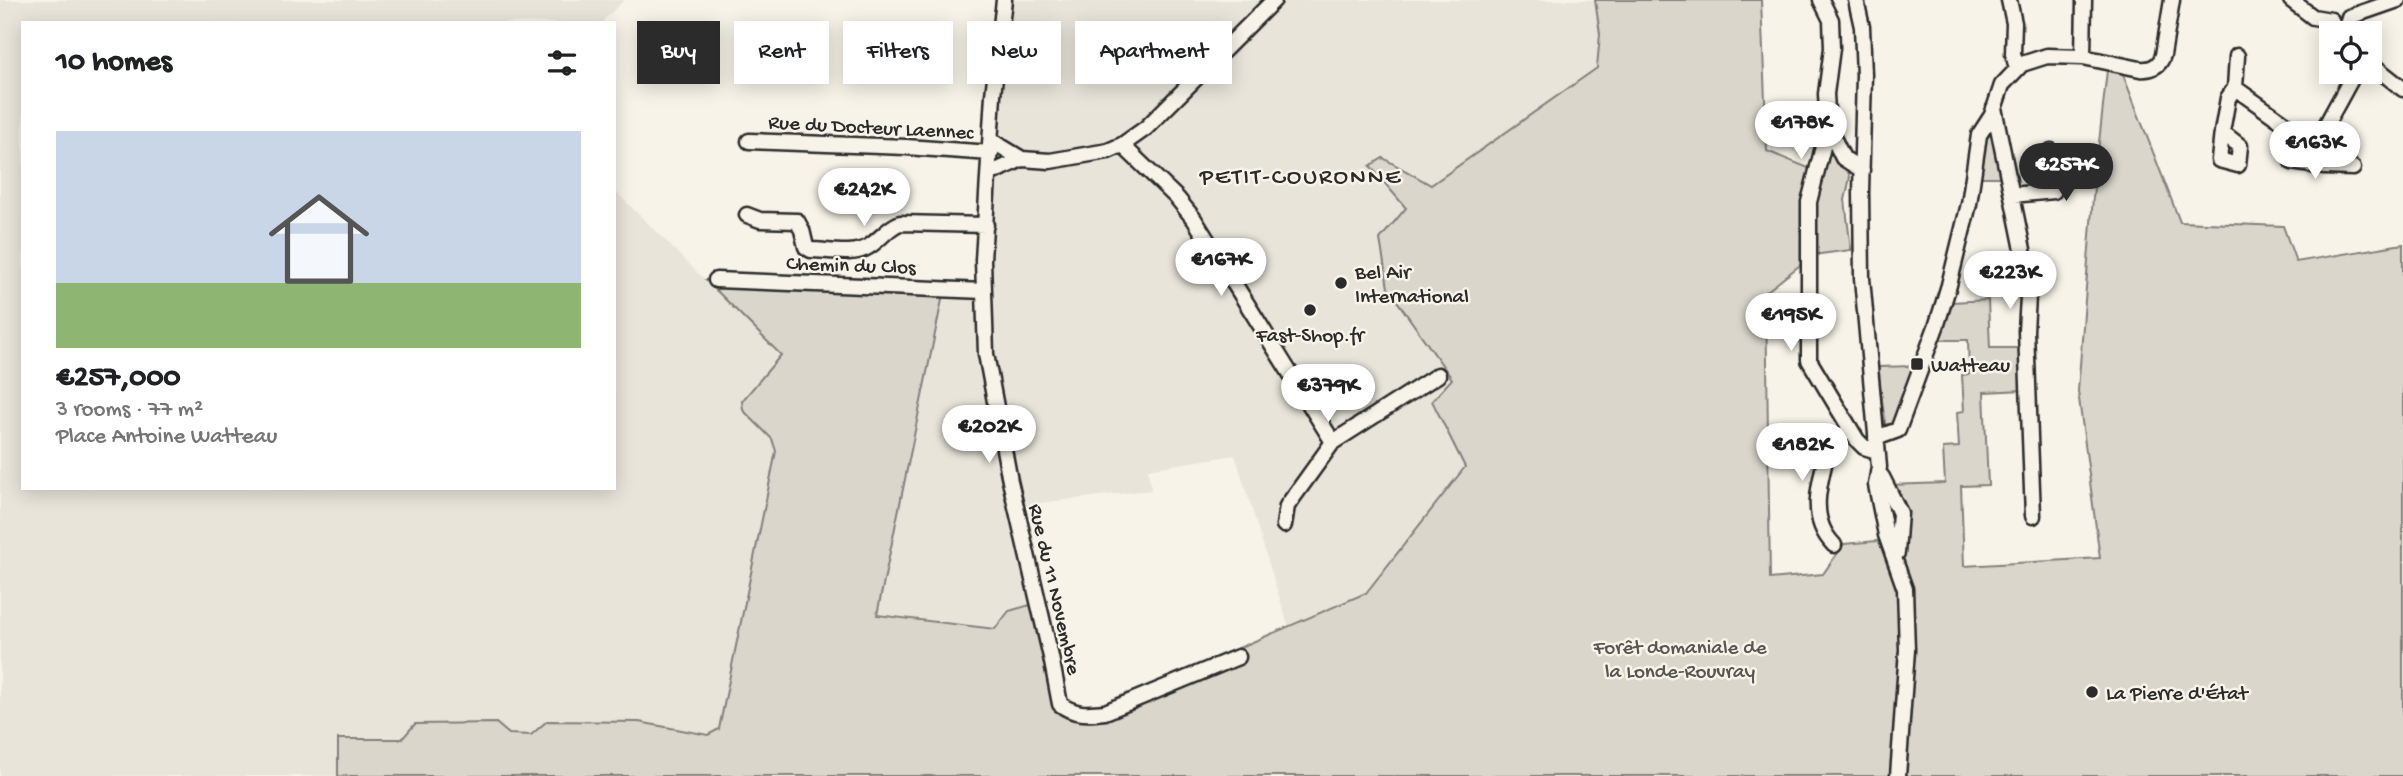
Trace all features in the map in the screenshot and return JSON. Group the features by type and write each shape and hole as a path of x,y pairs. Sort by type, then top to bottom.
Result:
{"street":[{"name":"Rue du 11 Novembre","path":"1004,0 993,95 983,260 986,354 1010,481 1060,704 1069,711 1086,715 1105,712 1238,657"},
{"path":"991,147 1022,159 1050,161 1090,156 1122,145 1146,128 1274,0"},
{"path":"1821,0 1831,20 1832,48 1826,94 1828,127 1809,202 1809,359 1850,430 1864,447 1877,444 1898,430 1937,324 1966,215 1979,135 1992,115 2002,85 2017,68 2047,55 2083,57 2147,70 2159,64 2163,55 2172,0"},
{"path":"1856,0 1862,27 1864,75 1862,278 1879,467 1884,485 1900,513 1896,562 1905,589 1907,650 1898,776"},
{"path":"2009,0 2014,23 2013,54 2017,68"},
{"path":"2083,57 2084,0"},
{"path":"2291,0 2313,17 2327,21"},
{"path":"2350,21 2398,0"},
{"path":"2222,132 2228,98 2235,88 2237,56"},
{"path":"2382,72 2403,89"},
{"path":"2317,138 2348,84"},
{"path":"2235,88 2301,135 2317,138 2326,149 2325,167"},
{"path":"1994,106 2029,279 2026,331 2032,516"},
{"path":"1828,127 1843,158 1862,170"},
{"name":"Rue du Docteur Laennec","path":"750,141 906,147 991,147"},
{"path":"1122,145 1177,198 1194,219 1333,442"},
{"path":"2012,195 2054,191 2051,151"},
{"path":"989,174 1022,159"},
{"path":"2292,162 2353,168"},
{"path":"747,215 760,220 797,222 803,230 806,247 811,250 860,251 870,247 892,226 900,223 986,225"},
{"name":"Chemin du Clos","path":"716,280 984,291"},
{"path":"1284,525 1287,506 1333,442 1438,374"},
{"path":"1834,545 1825,536 1817,518 1818,489 1829,445 1850,430"}],"shaded area":[{"path":"0,0 624,0 603,21 21,21 21,490 616,490 616,192 781,355 743,410 772,439 776,451 719,729 708,735 639,722 547,721 531,735 339,739 338,776 0,776"},
{"path":"1007,0 1595,0 1600,34 1597,68 1431,185 1383,158 1407,208 1380,239 1388,288 1452,379 1432,402 1465,467 1366,593 1289,628 1235,455 1148,469 1151,490 1014,506 1037,603 1009,611 995,629 876,616 944,290 990,295 999,84 1061,84 1061,21 1005,21"}],"green space":[{"name":"Forêt domaniale de la Londe-Rouvray","path":"1595,0 1761,0 1767,151 1818,172 1828,144 1839,147 1850,177 1845,200 1851,250 1813,255 1766,292 1770,579 1823,574 1844,544 1877,541 1904,568 1889,485 1945,483 1943,448 1959,447 1957,412 1964,411 1962,375 1969,374 1968,340 1939,340 1951,302 1988,300 1990,348 2024,348 2024,390 1984,392 1988,485 1961,486 1964,566 2100,558 2078,391 2093,197 2107,70 2122,72 2180,222 2283,226 2296,262 2403,244 2403,776 338,776 338,739 402,739 415,724 496,723 509,734 531,735 547,721 639,722 708,735 719,729 776,451 772,439 743,410 742,401 781,355 706,280 944,290 877,615 995,629 1009,611 1037,603 1057,702 1091,712 1366,593 1465,467 1432,401 1452,379 1388,288 1380,239 1406,208 1370,166 1383,158 1431,185 1597,68 1600,34"},
{"path":"1987,133 1993,133 2004,177 1980,177"},
{"path":"1915,366 1894,422 1885,424 1878,367"}],"place":[{"name":"Bel Air International","path":"1341,283"},
{"name":"Fast-Shop.fr","path":"1310,310"},
{"name":"Watteau","path":"1917,364"},
{"name":"La Pierre d'État","path":"2092,692"}],"district":[{"name":"PETIT-COURONNE","path":"1301,175"}]}
